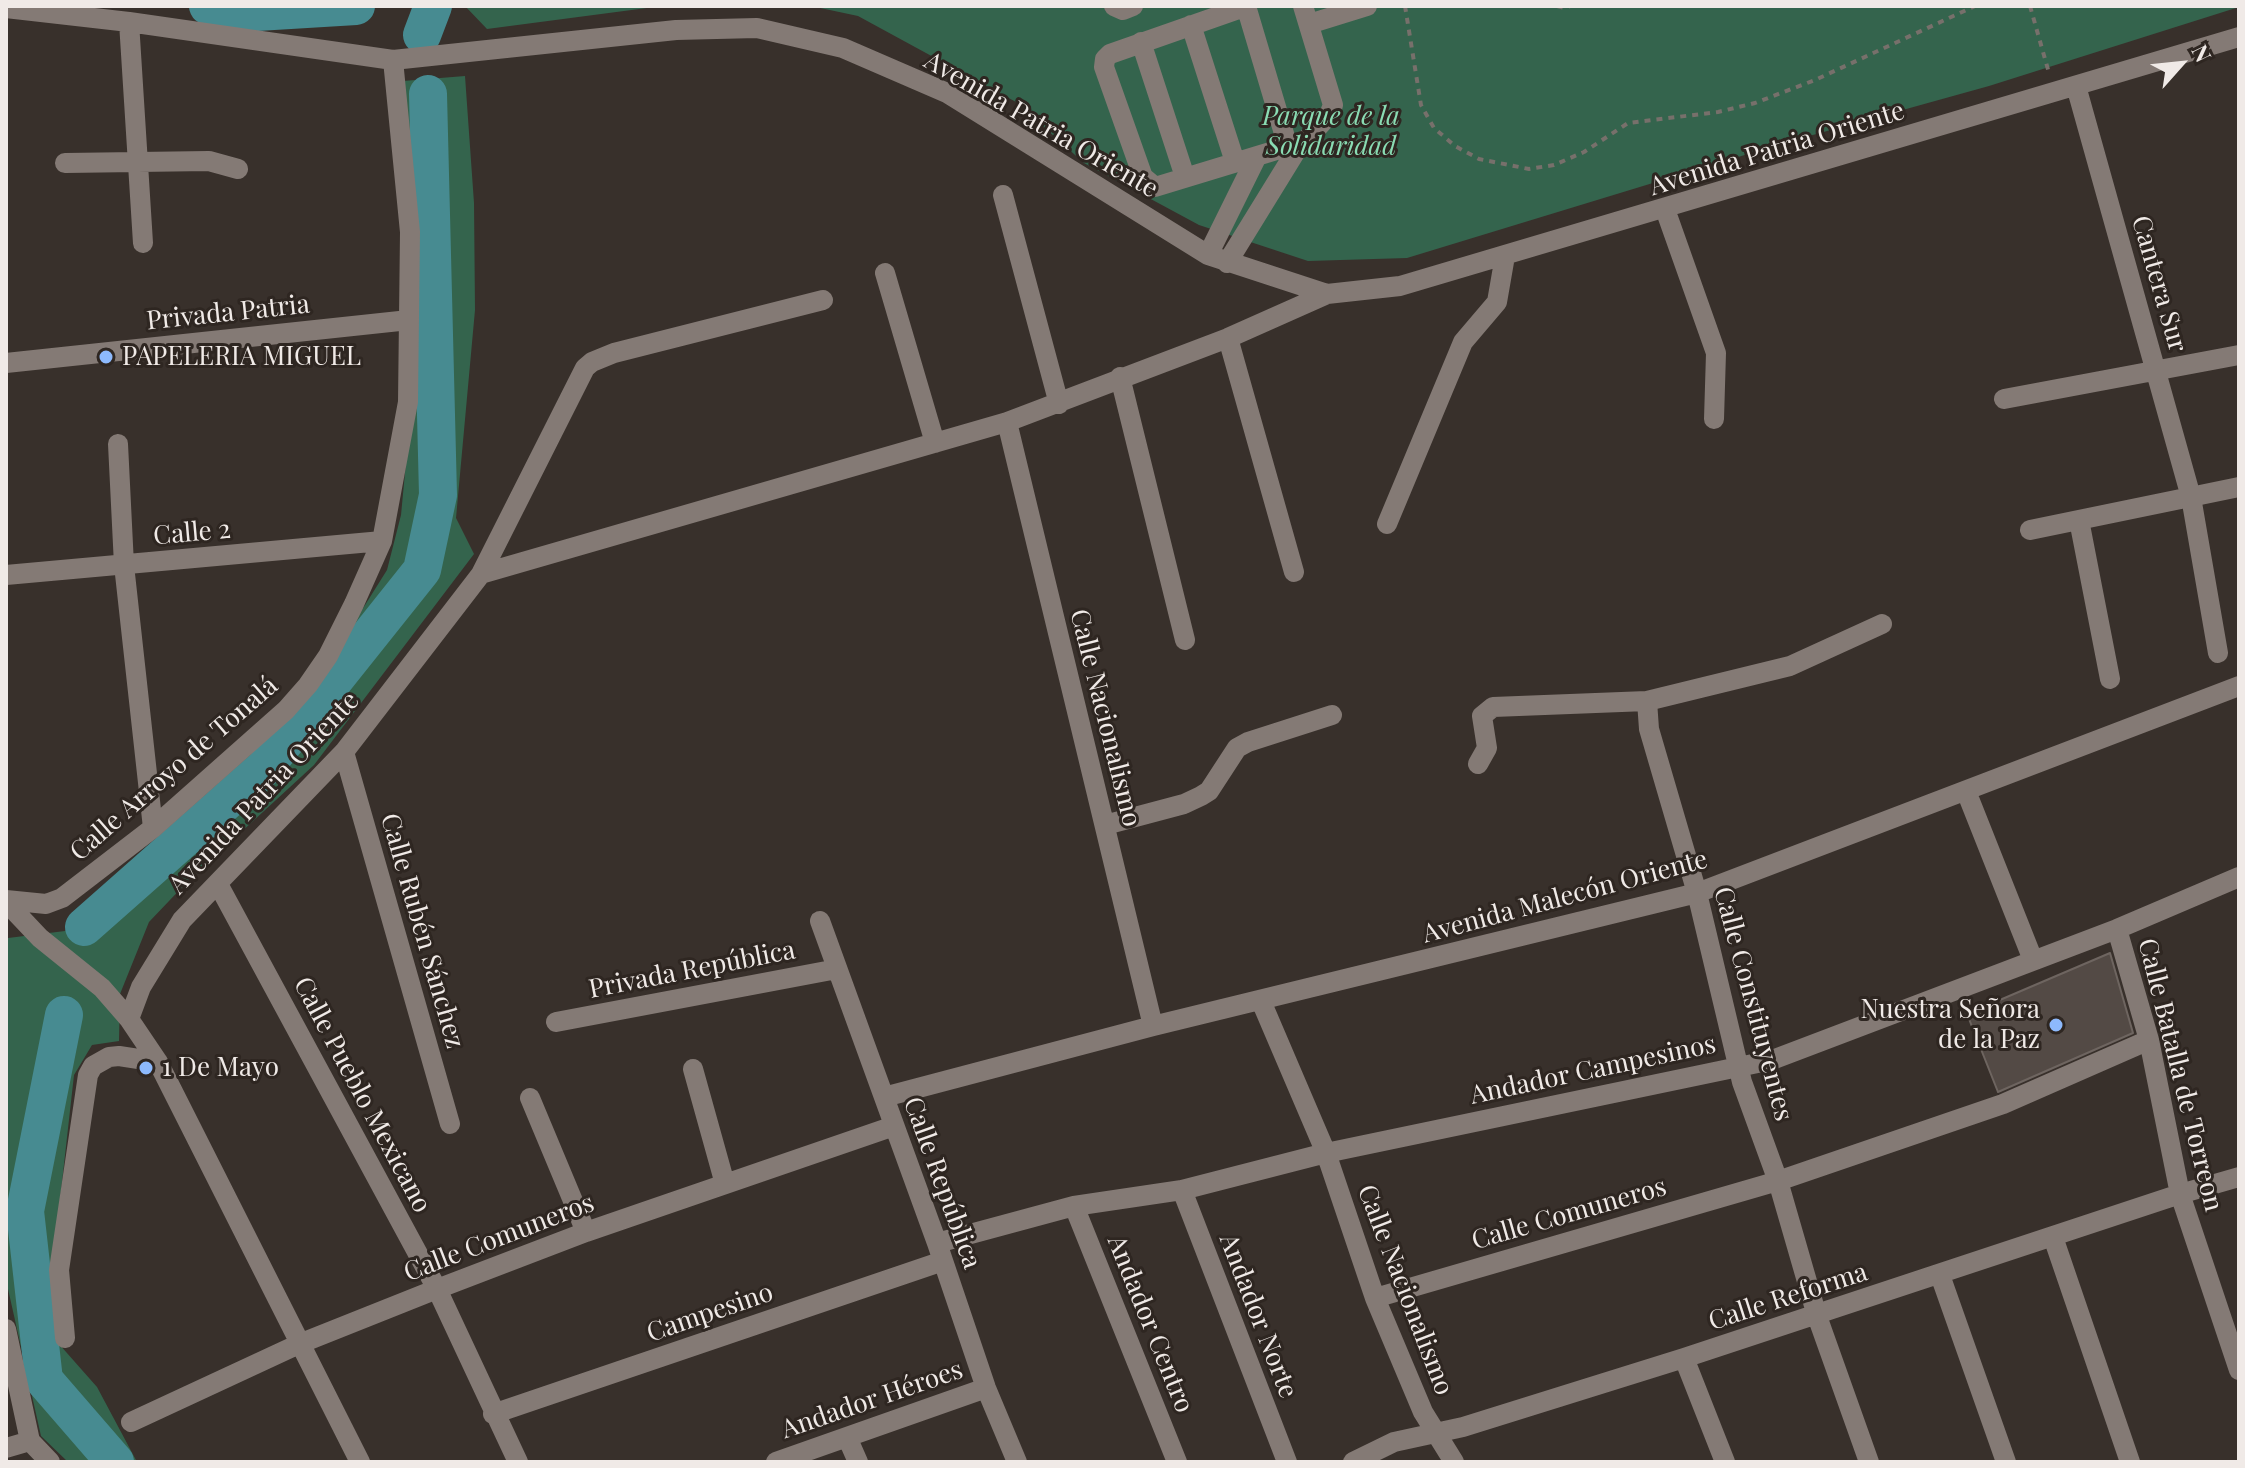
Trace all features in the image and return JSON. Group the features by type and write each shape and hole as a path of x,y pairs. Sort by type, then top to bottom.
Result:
{"street":[{"path":"1114,6 1123,10 1133,6"},
{"path":"1246,6 1296,144 1155,187 1143,177 1104,67 1105,59 1141,42 1246,6"},
{"path":"1218,259 1263,202 1296,144 1329,115 1333,105 1306,15 1367,6"},
{"name":"Avenida Patria Oriente","path":"6,8 129,22 393,60 676,30 757,28 843,48 947,93 1218,259 1327,294"},
{"path":"129,22 143,243"},
{"path":"1191,25 1235,162"},
{"name":"Avenida Patria Oriente","path":"481,574 1007,422 1228,338 1327,294 1400,286 2239,37"},
{"path":"1141,42 1185,177"},
{"name":"Calle Arroyo de Tonalá","path":"6,901 46,904 62,898 153,828 252,741 308,685 328,656 382,541 408,402 410,232 393,60"},
{"name":"Cantera Sur","path":"2076,86 2191,497 2218,653"},
{"path":"1218,259 1238,194 1257,156"},
{"path":"65,163 209,161 238,169"},
{"path":"1238,194 1263,202"},
{"path":"1003,195 1059,404"},
{"path":"1665,209 1716,353 1714,419"},
{"path":"1387,524 1463,342 1497,302 1505,256"},
{"path":"885,273 935,443"},
{"name":"Avenida Patria Oriente","path":"129,1019 141,987 182,920 344,752 481,574 581,376 592,362 614,353 823,300"},
{"name":"Privada Patria","path":"6,363 409,320"},
{"path":"1228,338 1294,572"},
{"path":"2004,399 2239,355"},
{"path":"1120,377 1185,640"},
{"name":"Calle Nacionalismo","path":"1007,422 1153,1026"},
{"path":"118,444 124,565 153,828"},
{"path":"2030,530 2239,487"},
{"path":"2079,520 2110,679"},
{"name":"Calle 2","path":"6,575 382,541"},
{"path":"1478,764 1487,748 1482,716 1493,707 1647,701 1790,666 1882,624"},
{"name":"Avenida Malecón Oriente","path":"884,1097 1153,1026 1697,893 2239,686"},
{"name":"Calle Constituyentes","path":"1647,701 1649,729 1697,893 1738,1066 1778,1181 1817,1316 1869,1462"},
{"path":"1105,825 1184,804 1201,796 1209,791 1237,748 1332,715"},
{"name":"Calle Rubén Sánchez","path":"344,752 450,1124"},
{"path":"1966,791 2033,960"},
{"name":"Andador Campesinos","path":"940,1252 1074,1206 1182,1190 1326,1153 1772,1060 2238,883"},
{"name":"Calle Pueblo Mexicano","path":"218,884 437,1289 518,1462"},
{"path":"6,901 40,938 102,988 129,1019 158,1062 360,1462"},
{"name":"Calle República","path":"820,921 986,1388 1017,1462"},
{"name":"Calle Batalla de Torreon","path":"2117,929 2149,1040 2180,1194 2239,1370"},
{"name":"Privada República","path":"556,1022 837,969"},
{"name":"Calle Nacionalismo","path":"1261,1001 1326,1153 1375,1298 1423,1412 1454,1462"},
{"name":"Calle Comuneros","path":"1375,1298 1778,1181 2003,1104 2149,1040"},
{"path":"65,1338 59,1270 88,1075 93,1066 109,1057 158,1062"},
{"path":"693,1069 725,1184"},
{"path":"530,1098 586,1232"},
{"name":"Calle Comuneros","path":"131,1422 299,1344 437,1289 586,1232 894,1126"},
{"name":"Calle Reforma","path":"1353,1462 1394,1442 1463,1427 1684,1358 2239,1177"},
{"name":"Andador Norte","path":"1182,1190 1287,1462"},
{"name":"Andador Centro","path":"1074,1206 1177,1462"},
{"path":"2053,1237 2130,1462"},
{"name":"Campesino","path":"493,1414 940,1252"},
{"path":"1940,1275 2006,1462"},
{"path":"6,1329 30,1441 50,1462"},
{"path":"1684,1358 1725,1462"},
{"name":"Andador Héroes","path":"776,1462 986,1388"},
{"path":"847,1437 858,1462"},
{"path":"6,1448 30,1441"}],"path":[{"path":"1405,6 1421,105 1434,128 1455,146 1479,159 1529,169 1554,165 1584,152 1628,123 1718,112 1779,94 1975,6"},
{"path":"1557,6 1570,6"},
{"path":"2030,6 2055,93"}],"green space":[{"path":"465,6 662,6 487,29"},
{"name":"Parque de la Solidaridad","path":"811,6 2239,7 1989,86 1784,143 1407,258 1308,261 1199,225 1084,163 1016,102 858,16"},
{"path":"465,76 474,203 475,310 456,518 474,554 314,765 189,880 149,922 120,994 119,1041 92,1045 74,1075 52,1271 59,1344 97,1387 137,1462 68,1462 41,1436 6,1280 8,938 65,931 308,696 387,570 401,515 421,304 417,204 403,81"}],"building":[{"name":"Nuestra Señora de la Paz","path":"2110,953 2133,1033 1998,1092 1967,1014"}],"waterway":[{"path":"208,6 257,12 356,6"},
{"path":"422,35 433,6"},
{"path":"84,927 264,768 422,570 438,495 428,94"},
{"path":"64,1015 25,1211 44,1380 115,1462"}],"place":[{"name":"PAPELERIA MIGUEL","path":"106,357"},
{"name":"Nuestra Señora de la Paz","path":"2056,1025"},
{"name":"1 De Mayo","path":"146,1068"}]}
